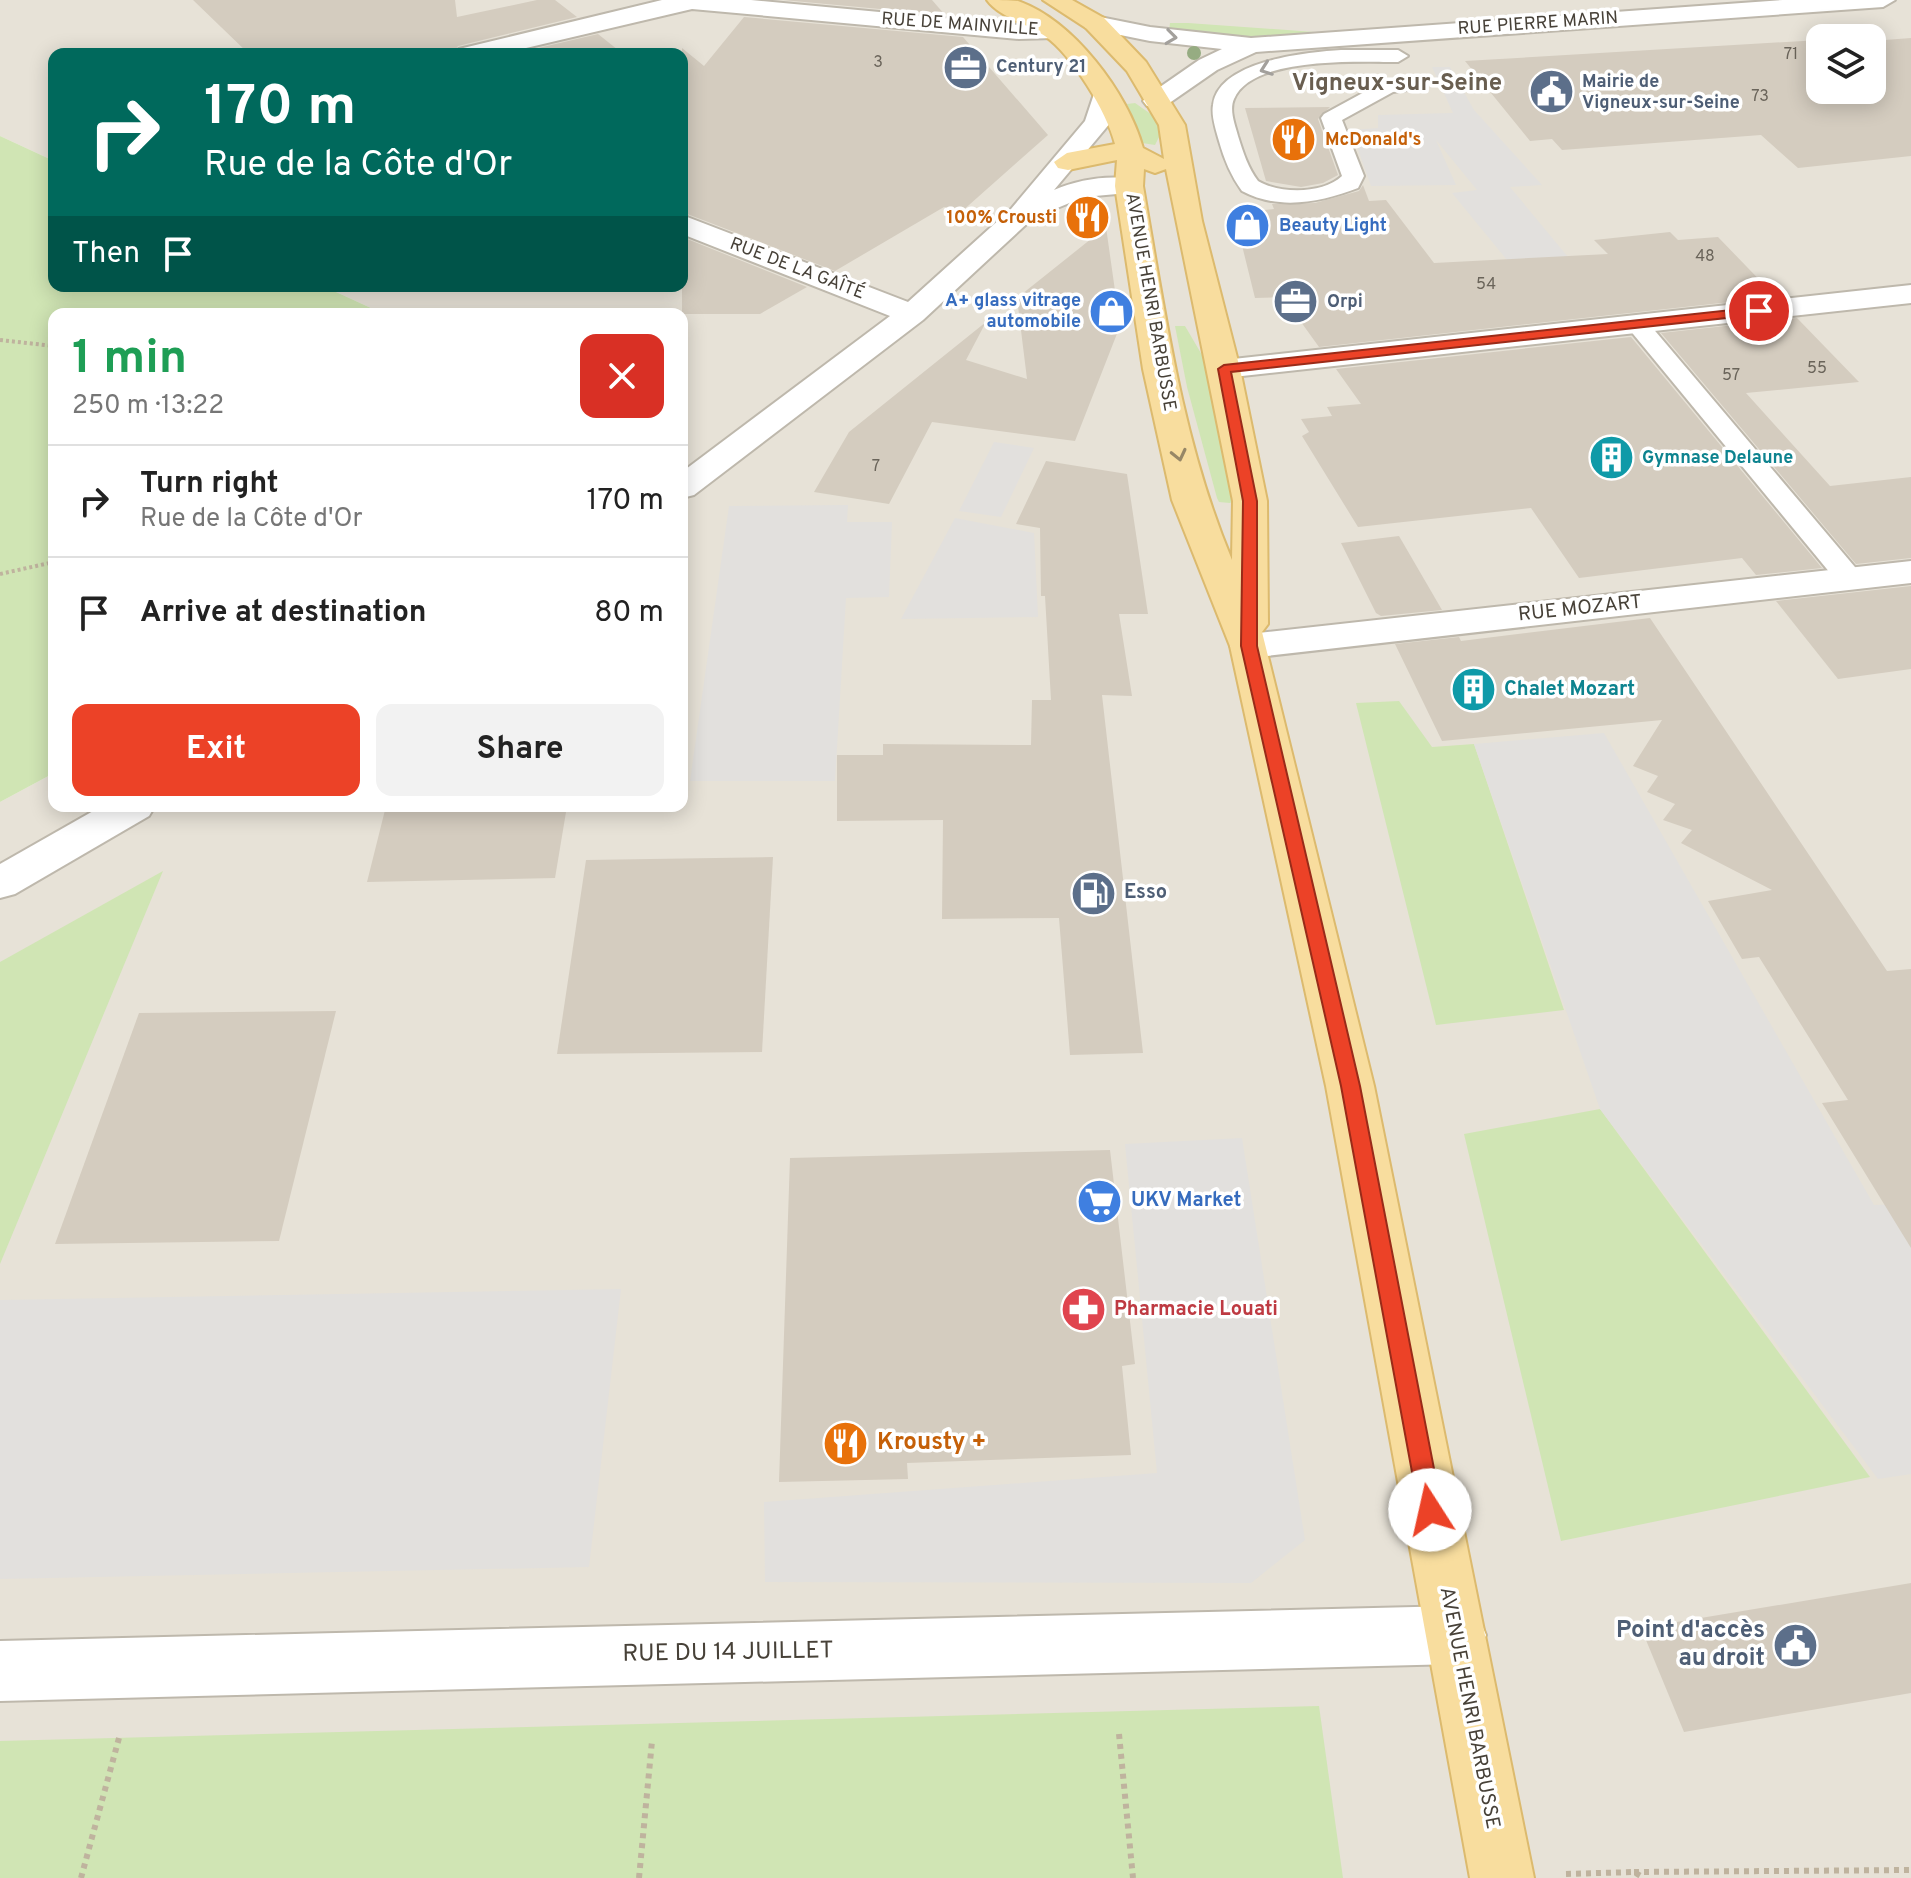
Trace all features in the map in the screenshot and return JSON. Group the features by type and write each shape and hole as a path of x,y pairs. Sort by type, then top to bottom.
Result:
{"main road":[{"name":"AVENUE HENRI BARBUSSE","path":"999,0 1069,15 1077,55 1148,163 1224,369 1250,501 1249,646"},
{"path":"1022,0 1069,15 1103,46 1137,91 1156,101"},
{"name":"AVENUE HENRI BARBUSSE","path":"1156,101 1172,125 1148,163 1159,369 1189,500 1249,646 1350,1086 1502,1877"},
{"path":"1068,162 1086,155 1148,163"}],"street":[{"name":"RUE PIERRE MARIN","path":"1069,15 1150,34 1251,45 1322,42 1384,34 1813,2 1883,0"},
{"name":"RUE DE MAINVILLE","path":"492,48 683,1 1019,32 1069,15"},
{"name":"RUE PIERRE MARIN","path":"1069,15 1184,16 1384,34"},
{"name":"RUE PIERRE MARIN","path":"1156,101 1208,65 1251,45"},
{"path":"688,483 912,314 1021,215 1043,185 1068,162 1098,122 1104,96"},
{"path":"1021,215 1063,193 1148,163"},
{"name":"RUE DE LA GAÎTÉ","path":"688,226 912,314"},
{"path":"1224,369 1911,294"},
{"name":"RUE MOZART","path":"1249,646 1911,572"},
{"path":"0,883 124,812"},
{"name":"RUE DU 14 JUILLET","path":"0,1671 1456,1635"}],"lane":[{"path":"1398,56 1317,58 1265,68 1245,78 1229,91 1221,104 1222,119 1242,179 1252,188 1291,195 1315,194 1350,183 1353,176 1331,118 1388,87 1414,84"},
{"path":"1637,324 1850,579"}],"path":[{"path":"0,340 48,345"},
{"path":"0,574 48,563"},
{"path":"1119,1734 1133,1878"},
{"path":"81,1878 119,1738"},
{"path":"639,1878 652,1741"},
{"path":"1502,1877 1634,1872 1911,1870"},
{"path":"1634,1872 1644,1878"}],"shaded area":[{"path":"0,0 1911,0 1911,1878 0,1878 0,802 48,776 48,812 688,812 688,308 371,308 336,292 688,292 688,48 48,48 48,158 0,136"},
{"path":"1432,67 1450,67 1474,110 1542,185 1510,187 1607,304 1548,310 1452,193 1477,190 1436,140 1456,185 1371,186 1351,130 1378,128 1378,115 1453,113"},
{"path":"994,442 1034,448 1001,517 959,511"},
{"path":"848,505 847,522 892,522 889,597 846,598 835,781 690,781 729,506"},
{"path":"955,518 1034,533 1038,617 901,619"},
{"path":"1604,733 1874,1205 1911,1204 1911,1474 1878,1479 1600,1109 1474,744"},
{"path":"1242,1138 1305,1540 1251,1583 765,1582 764,1502 1157,1473 1125,1144"},
{"path":"621,1289 589,1567 0,1579 0,1300"}],"green space":[{"path":"1170,23 1328,33 1209,35 1169,31"},
{"path":"1135,103 1155,117 1162,131 1155,145 1142,143 1127,104"},
{"path":"0,136 48,158 48,292 336,292 371,308 48,308 48,776 0,802"},
{"path":"1175,326 1185,326 1212,372 1234,500 1230,503 1219,502 1217,498 1187,387"},
{"path":"1399,701 1432,747 1474,744 1564,1010 1436,1025 1356,703"},
{"path":"163,871 0,1264 0,962"},
{"path":"1600,1109 1870,1477 1561,1541 1464,1134"},
{"path":"1319,1706 1343,1878 0,1878 0,1741"}],"building":[{"path":"193,0 455,0 457,17 537,0 555,0 577,17 457,48 243,48"},
{"path":"783,0 932,0 945,15"},
{"path":"744,17 963,37 1048,135 960,213 944,207 835,271 688,214 688,53 704,66"},
{"path":"598,34 616,48 538,48"},
{"path":"1911,38 1911,156 1798,168 1761,135 1562,150 1552,139 1530,141 1465,61 1806,41 1806,104 1886,104 1886,40"},
{"name":"McDonald's","path":"1330,107 1318,119 1338,175 1323,183 1301,187 1266,181 1245,108"},
{"path":"1363,185 1369,201 1386,200 1434,263 1608,254 1594,240 1670,232 1678,240 1718,237 1776,297 1319,347 1283,297 1255,298 1234,213 1274,209 1272,204 1315,203 1359,191"},
{"path":"1106,227 1120,326 1075,441 932,422 889,504 814,492 849,432 986,322 966,360 1027,379 1017,298"},
{"path":"688,239 807,287 760,314 688,314 688,308 682,308 682,292 688,292"},
{"path":"1797,318 1859,382 1746,393 1830,486 1911,477 1911,558 1856,564 1661,333"},
{"path":"1631,337 1822,568 1756,575 1742,558 1579,578 1531,508 1358,527 1302,436 1309,432 1301,419 1332,416 1327,407 1361,404 1336,369"},
{"path":"1046,461 1127,474 1148,614 1119,614 1132,696 1102,695 1143,1053 1070,1055 1059,918 942,919 943,820 837,821 837,755 883,755 883,744 1031,745 1032,700 1051,700 1045,596 1041,596 1040,528 1016,524"},
{"path":"1399,536 1442,610 1381,616 1376,613 1341,543"},
{"path":"1911,586 1911,669 1838,679 1776,601"},
{"path":"1650,618 1887,971 1911,969 1911,1248 1822,1103 1848,1100 1759,957 1742,959 1708,901 1772,890 1681,843 1692,830 1663,820 1675,804 1647,792 1658,776 1633,766 1662,720 1442,741 1395,644 1459,637 1461,641"},
{"path":"384,812 566,812 555,878 367,882"},
{"path":"773,857 762,1052 557,1054 586,860"},
{"path":"336,1011 279,1241 55,1244 139,1013"},
{"path":"1110,1150 1135,1364 1122,1366 1131,1455 907,1463 908,1479 779,1482 790,1158"},
{"path":"1911,1583 1911,1693 1684,1732 1641,1628"}],"place":[{"name":"Century 21","path":"965,67"},
{"name":"Mairie de Vigneux-sur-Seine","path":"1551,92"},
{"name":"McDonald's","path":"1294,140"},
{"name":"100% Crousti","path":"1088,218"},
{"name":"Beauty Light","path":"1248,226"},
{"name":"Orpi","path":"1296,302"},
{"name":"A+ glass vitrage automobile","path":"1112,311"},
{"name":"Gymnase Delaune","path":"1611,458"},
{"name":"Chalet Mozart","path":"1473,690"},
{"name":"Esso","path":"1093,893"},
{"name":"UKV Market","path":"1100,1201"},
{"name":"Pharmacie Louati","path":"1083,1310"},
{"name":"Krousty +","path":"846,1443"},
{"name":"Point d'accès au droit","path":"1796,1645"}],"district":[{"name":"Vigneux-sur-Seine","path":"1397,84"}],"route":[{"path":"1430,1510 1350,1086 1249,646 1250,501 1224,369 1759,311"}]}
